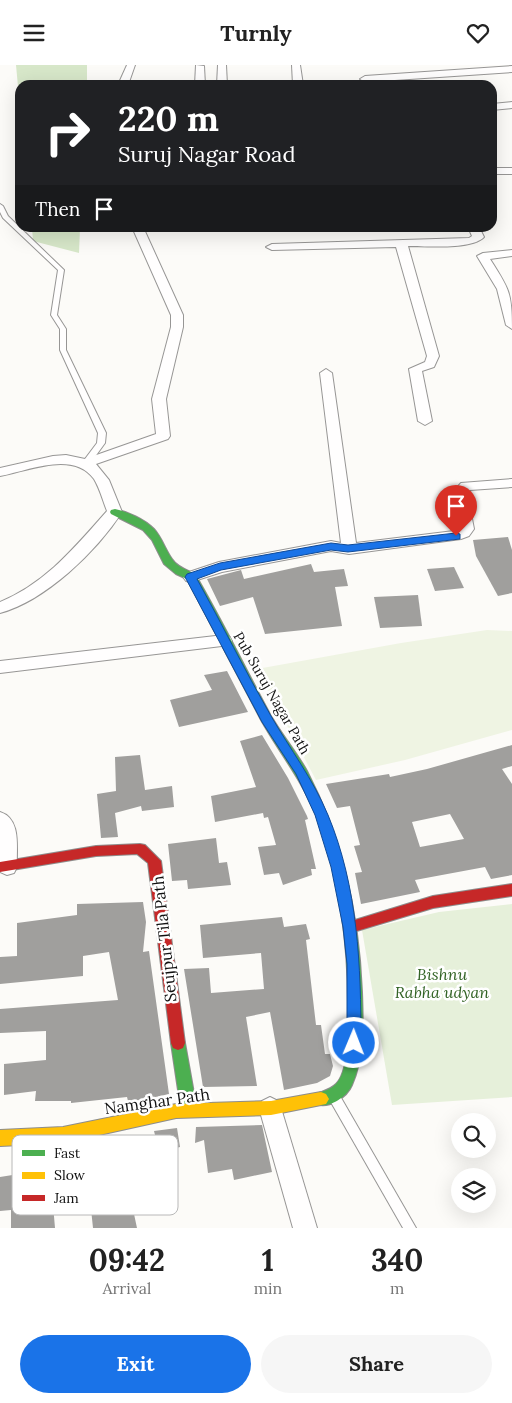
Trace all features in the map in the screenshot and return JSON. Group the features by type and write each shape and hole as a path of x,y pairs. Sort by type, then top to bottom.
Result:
{"street":[{"path":"125,80 130,65"},
{"path":"222,65 222,80"},
{"path":"296,65 298,80"},
{"path":"200,66 200,80"},
{"path":"365,79 512,69"},
{"path":"497,106 512,105"},
{"path":"497,171 512,171"},
{"path":"86,463 163,436 159,399 177,327 177,315 138,232"},
{"path":"272,247 472,241 478,237 476,232"},
{"path":"401,243 433,356 430,364 415,369 425,421"},
{"path":"512,253 484,256 502,289 512,325"},
{"path":"326,373 348,549"},
{"path":"0,472 60,460 74,459 86,463 99,475 115,512 149,530 166,562 176,571 191,577 220,567 331,546 348,549 456,536 464,533 467,529 460,491 466,485 512,483"},
{"path":"0,608 29,597 57,577 115,512"},
{"name":"Pub Suruj Nagar Path","path":"191,577 267,719 301,772 322,815 338,867 350,927 354,964 354,1043 350,1071 344,1087"},
{"path":"0,667 224,641"},
{"name":"Seujpur Tila Path","path":"0,819 6,826 3,867 105,851 140,849 147,853 154,861 173,1015 189,1109"},
{"path":"350,927 434,902 512,890"},
{"name":"Namghar Path","path":"52,1135 70,1134 118,1120 189,1109 270,1108 315,1101 333,1095 344,1087"},
{"path":"270,1108 305,1228"}],"lane":[{"path":"0,207 5,217 15,226"},
{"path":"21,232 61,270 54,315 63,329 63,350 102,433 101,443 86,463"},
{"path":"333,1095 410,1228"}],"green space":[{"path":"16,65 87,65 87,80 17,80"},
{"path":"32,232 80,232 79,253 33,241"},
{"path":"487,630 512,631 512,730 405,760 316,780 257,669 401,643"},
{"name":"Bishnu Rabha udyan","path":"512,904 512,1097 392,1105 362,930 439,912"}],"building":[{"path":"508,537 512,550 512,593 498,596 476,556 473,540"},
{"path":"311,564 314,572 344,569 348,586 335,587 342,626 265,634 253,597 220,606 207,579 241,570 244,579"},
{"path":"454,567 464,588 435,591 427,569"},
{"path":"418,595 422,626 380,628 374,597"},
{"path":"227,671 248,712 179,727 170,700 212,690 204,675"},
{"path":"262,735 288,778 307,816 308,819 305,820 316,869 311,869 312,875 283,885 279,873 264,875 258,847 276,845 268,817 264,818 263,813 215,822 211,796 256,787 240,741"},
{"path":"512,745 512,766 502,769 512,784 512,875 491,879 485,867 415,880 420,892 361,904 355,873 362,872 354,846 360,845 350,806 337,808 326,784 389,774 390,777 427,769","holes":["450,814 464,839 420,847 412,822"]},
{"path":"140,755 145,790 172,786 174,807 142,811 141,806 115,813 118,837 101,838 97,794 116,791 115,757"},
{"path":"216,838 219,863 227,862 231,885 188,889 187,880 172,881 168,844"},
{"path":"143,902 146,922 143,952 149,951 169,1094 142,1100 128,1101 127,1097 71,1103 71,1101 35,1101 36,1091 4,1095 4,1064 46,1060 46,1031 0,1033 0,1009 118,1000 109,952 83,956 83,976 0,984 0,957 17,956 17,923 77,915 77,904"},
{"path":"282,917 284,927 306,924 310,939 306,940 316,1025 321,1025 325,1054 330,1054 333,1066 330,1076 317,1083 284,1090 270,1012 246,1017 257,1086 203,1087 184,969 209,968 211,993 264,989 261,953 203,958 200,925"},
{"path":"262,1125 272,1172 234,1180 232,1169 208,1173 204,1140 195,1143 196,1127"},
{"path":"177,1128 180,1147 178,1148 178,1135 155,1135 154,1131"},
{"path":"12,1175 12,1215 54,1215 55,1228 11,1228 11,1210 0,1211 0,1177"},
{"path":"92,1215 134,1215 137,1228 93,1228"}],"traffic: fast":[{"path":"115,512 134,520 150,531 156,538 168,561 180,572 191,577 267,719 301,772 322,815 338,867 349,921"},
{"path":"321,1099 334,1094 344,1086 350,1072 354,1054 356,1009 350,927"},
{"path":"178,1043 189,1110"}],"traffic: slow":[{"path":"63,1135 176,1111 271,1108 321,1099"},
{"path":"0,1138 12,1137"}],"traffic: jam":[{"path":"0,867 96,851 140,849 154,861 178,1043"},
{"path":"349,921 350,927 433,902 512,890"}],"route":[{"path":"354,1043 354,964 350,927 338,867 322,815 301,772 267,719 191,577 220,567 331,546 348,549 456,536"}]}
